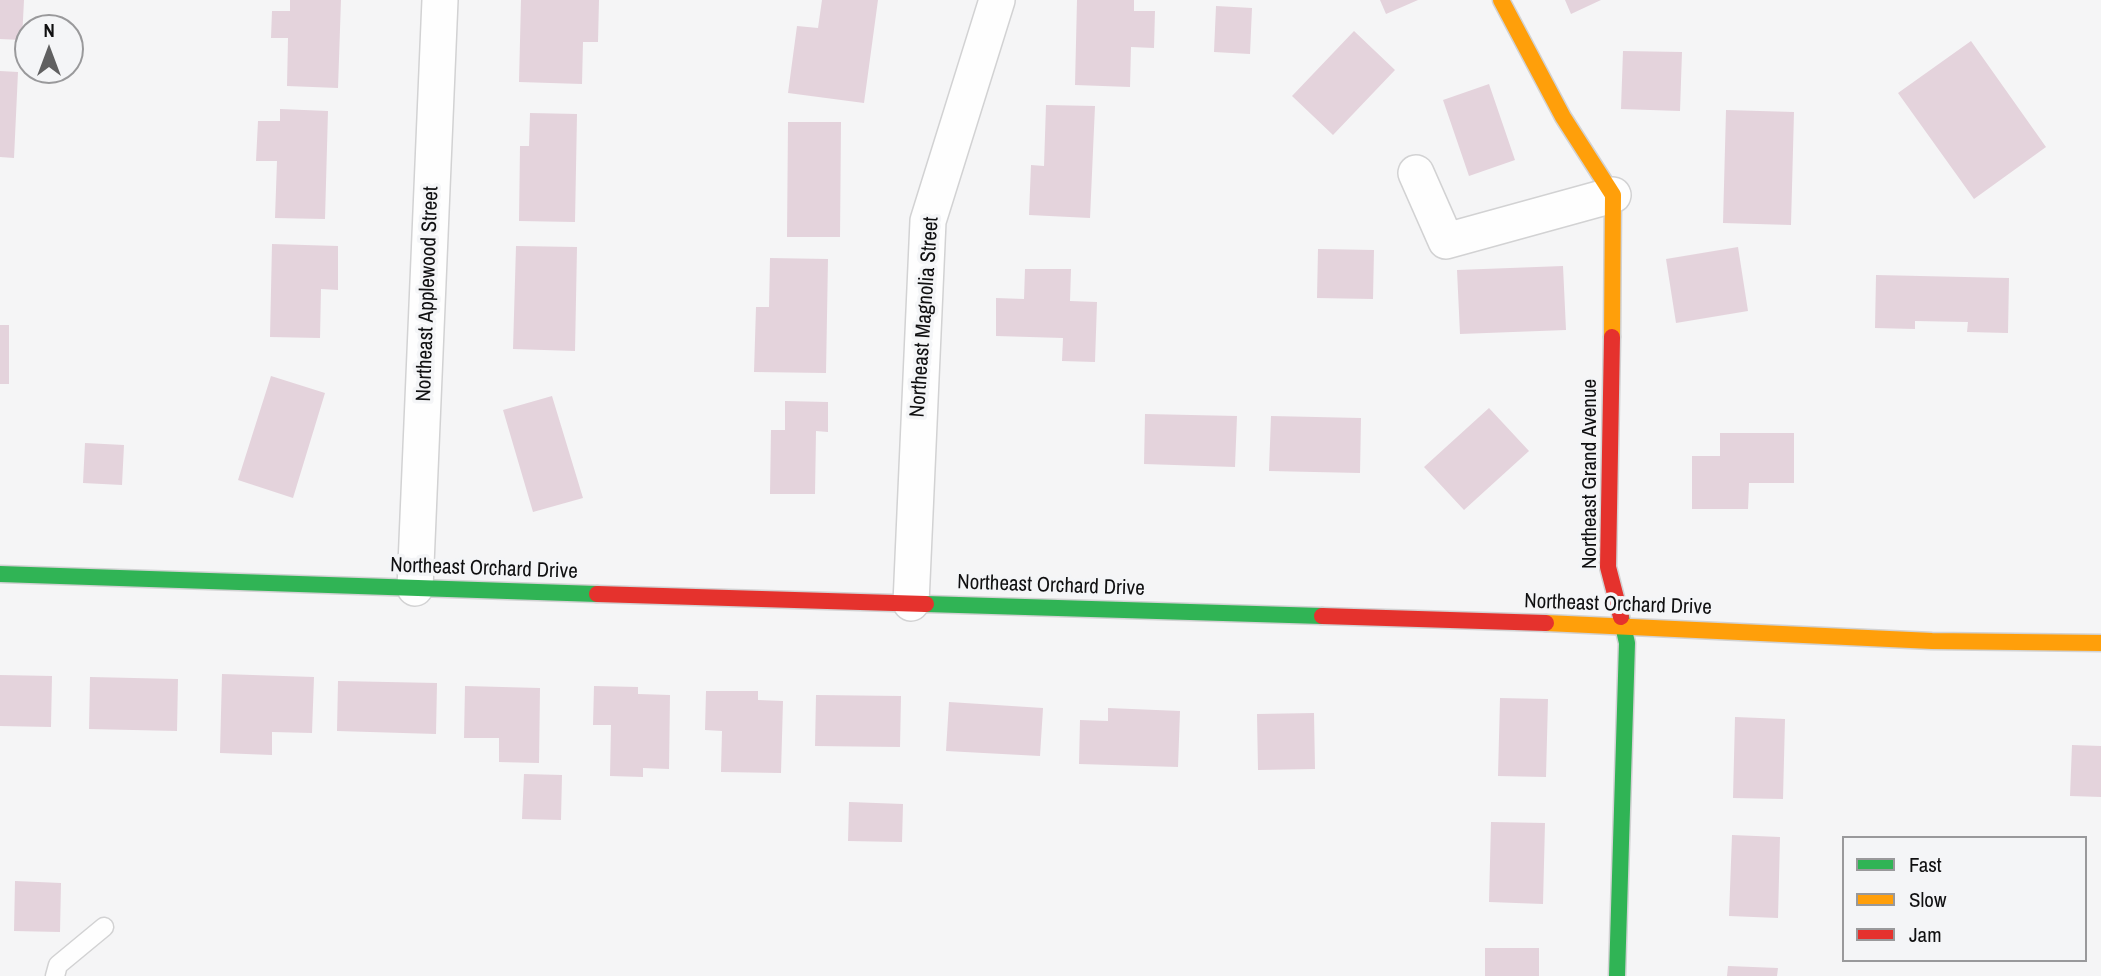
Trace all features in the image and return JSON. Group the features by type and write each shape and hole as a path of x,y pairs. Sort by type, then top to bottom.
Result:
{"street":[{"name":"Northeast Applewood Street","path":"415,588 440,0"},
{"name":"Northeast Magnolia Street","path":"911,603 928,221 997,0"},
{"path":"1416,173 1446,241 1613,195 1563,117 1501,0"},
{"name":"Northeast Grand Avenue","path":"1613,195 1608,567 1627,643 1617,976"},
{"name":"Northeast Orchard Drive","path":"0,574 1623,626 1932,641 2101,643"}],"lane":[{"path":"55,976 58,965 104,927"}],"building":[{"path":"0,0 24,0 23,14 14,14 14,40 0,39"},
{"path":"290,0 341,0 338,88 287,86 288,38 271,38 272,11 290,11"},
{"path":"521,0 599,0 598,42 583,42 582,84 519,82"},
{"path":"822,0 878,0 864,103 788,93 797,26 818,28"},
{"path":"1077,0 1134,0 1134,11 1155,11 1154,48 1131,47 1130,87 1075,85"},
{"path":"1380,0 1418,0 1386,14"},
{"path":"1565,0 1601,0 1571,14"},
{"path":"1216,6 1252,8 1250,54 1214,52"},
{"path":"1354,31 1395,70 1333,135 1292,96"},
{"path":"1971,41 2046,147 1974,199 1898,93"},
{"path":"1623,51 1682,52 1680,111 1621,109"},
{"path":"0,71 14,72 14,84 17,84 14,158 0,157"},
{"path":"1489,84 1515,160 1469,176 1443,100"},
{"path":"1046,105 1095,106 1090,218 1029,215 1031,165 1044,166"},
{"path":"280,109 328,111 325,219 275,218 277,161 256,161 258,121 280,121"},
{"path":"1726,110 1794,112 1791,225 1723,223"},
{"path":"530,113 577,114 575,222 519,221 520,146 529,146"},
{"path":"788,122 841,122 840,237 787,237"},
{"path":"272,244 338,246 338,290 321,289 320,338 270,337"},
{"path":"516,246 577,247 575,351 513,349"},
{"path":"1738,247 1748,311 1676,323 1666,259"},
{"path":"1318,249 1374,250 1373,299 1317,298"},
{"path":"770,258 828,259 826,373 754,372 756,307 769,307"},
{"path":"1563,266 1566,330 1460,334 1457,270"},
{"path":"1025,269 1071,269 1070,301 1097,302 1095,362 1062,361 1063,338 996,336 996,298 1024,299"},
{"path":"1876,275 2009,278 2008,333 1967,332 1968,322 1915,321 1915,329 1875,328"},
{"path":"0,325 9,325 9,384 0,384"},
{"path":"271,376 325,393 293,498 238,480"},
{"path":"552,396 583,498 533,512 503,410"},
{"path":"785,401 828,402 828,432 816,431 815,494 770,494 771,430 785,430"},
{"path":"1489,408 1529,451 1464,510 1424,467"},
{"path":"1145,414 1237,416 1235,467 1144,464"},
{"path":"1271,416 1361,418 1360,473 1269,471"},
{"path":"1720,433 1794,433 1794,483 1749,483 1748,509 1692,509 1692,456 1720,456"},
{"path":"85,443 124,445 122,485 83,483"},
{"path":"222,674 314,677 312,733 272,732 272,755 220,753"},
{"path":"0,675 52,676 51,727 0,726"},
{"path":"90,677 178,679 177,731 89,729"},
{"path":"338,681 437,683 436,734 337,731"},
{"path":"465,686 540,688 539,763 499,762 499,738 464,738"},
{"path":"594,686 638,687 638,694 670,695 669,769 643,768 643,777 610,776 611,725 593,725"},
{"path":"706,691 758,691 758,700 783,701 781,773 721,772 722,731 705,730"},
{"path":"816,695 901,696 900,747 815,746"},
{"path":"1500,698 1548,699 1546,777 1498,776"},
{"path":"949,702 1043,708 1040,756 946,751"},
{"path":"1108,708 1180,711 1178,767 1079,764 1080,720 1108,721"},
{"path":"1314,713 1315,769 1258,770 1257,714"},
{"path":"1735,717 1785,719 1783,799 1733,798"},
{"path":"2072,745 2101,746 2101,797 2070,796"},
{"path":"524,774 562,775 561,820 522,819"},
{"path":"849,802 903,804 902,842 848,841"},
{"path":"1491,822 1545,823 1543,904 1489,902"},
{"path":"1732,835 1780,837 1778,918 1729,916"},
{"path":"15,881 61,883 60,932 14,931"},
{"path":"1485,948 1539,948 1539,976 1485,976"},
{"path":"1728,966 1778,968 1777,976 1727,976"}],"traffic: fast":[{"path":"0,574 597,594"},
{"path":"926,604 1322,616"},
{"path":"1617,976 1627,643 1621,617"}],"traffic: slow":[{"path":"1501,0 1563,117 1613,195 1612,337"},
{"path":"1546,623 1932,641 2101,643"}],"traffic: jam":[{"path":"1612,337 1608,567 1621,617"},
{"path":"597,594 926,604"},
{"path":"1322,616 1546,623"}]}
